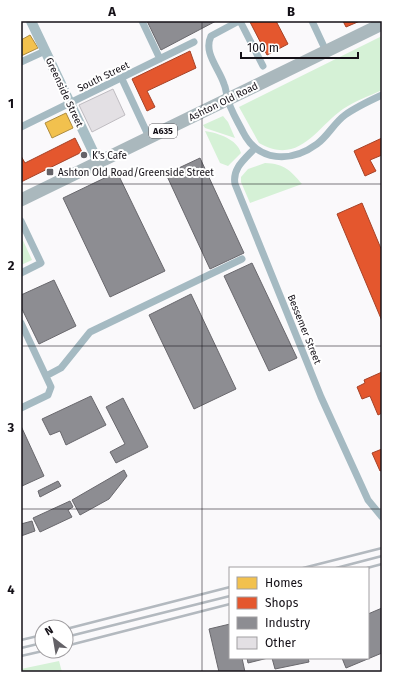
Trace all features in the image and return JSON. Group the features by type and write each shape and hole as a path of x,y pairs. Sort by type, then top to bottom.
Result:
{"highway":[{"name":"Ashton Old Road","path":"21,200 382,24"}],"street":[{"name":"Greenside Street","path":"31,21 98,162"},
{"path":"142,21 160,59"},
{"path":"263,66 240,21 216,32 208,41 209,51 224,84 227,100 249,144 262,153 276,156 292,155 307,150 318,143 349,112 382,95"},
{"path":"312,21 326,51"},
{"name":"South Street","path":"21,128 194,42"},
{"path":"21,62 46,51"},
{"path":"122,79 149,137"},
{"name":"Bessemer Street","path":"255,148 234,173 235,184 321,396 368,500 382,517"},
{"path":"21,221 41,264 21,273"},
{"path":"46,376 61,368 90,332 242,259"},
{"path":"21,323 51,387 48,395 21,408"}],"green space":[{"path":"382,36 382,90 343,109 306,142 296,147 285,150 273,149 259,143 239,107"},
{"path":"223,116 228,122 235,138 205,128 203,125"},
{"path":"205,131 216,133 231,140 236,144 241,153 228,166 220,163"},
{"path":"265,163 282,166 294,175 302,184 250,203 241,182 241,177 248,169"},
{"path":"21,236 32,260 21,265"},
{"path":"59,661 62,672 21,672 21,669"}],"building: Homes":[{"path":"30,35 38,48 21,56 21,40"},
{"path":"66,113 73,128 52,138 45,123"}],"building: Shops":[{"path":"276,21 288,44 267,55 250,22"},
{"path":"343,21 360,21 346,27"},
{"path":"190,51 196,68 147,91 155,107 147,111 132,79"},
{"path":"75,138 82,152 21,182 21,156 25,163"},
{"path":"382,138 382,155 370,160 376,171 365,176 354,151"},
{"path":"362,203 382,251 382,321 337,214"},
{"path":"382,372 382,413 378,415 370,396 362,399 357,387 365,383 364,380"},
{"path":"382,449 382,470 380,471 372,453"}],"building: Industry":[{"path":"147,21 216,21 161,50"},
{"path":"200,158 244,253 210,269 166,174"},
{"path":"117,172 165,271 110,297 63,198"},
{"path":"252,263 297,358 269,371 224,276"},
{"path":"54,280 76,326 39,344 21,307 21,295"},
{"path":"191,294 236,389 194,409 149,315"},
{"path":"91,396 106,425 66,445 60,431 50,435 42,419"},
{"path":"123,398 148,447 116,463 110,452 125,444 106,407"},
{"path":"21,426 44,476 22,486 21,485"},
{"path":"124,470 127,476 109,499 80,515 72,500"},
{"path":"58,481 61,486 40,497 38,491"},
{"path":"70,501 73,507 68,510 72,517 40,532 33,518"},
{"path":"32,521 35,531 21,536 21,524"},
{"path":"382,608 382,653 369,658 369,614"},
{"path":"229,624 229,659 242,659 245,672 219,672 209,629"},
{"path":"247,659 264,659 248,663"},
{"path":"272,659 308,659 309,662 275,669"},
{"path":"342,659 368,659 346,668"}],"building: Other":[{"path":"113,89 125,115 92,132 79,105"}],"railway":[{"path":"307,567 382,548"},
{"path":"340,567 382,556"},
{"path":"369,567 382,564"},
{"path":"74,627 229,587"},
{"path":"74,635 229,596"},
{"path":"74,644 229,604"},
{"path":"21,640 34,637"},
{"path":"21,648 34,645"},
{"path":"21,656 34,653"}],"place":[{"name":"K's Cafe","path":"84,155"},
{"name":"Ashton Old Road/Greenside Street","path":"50,172"}]}
